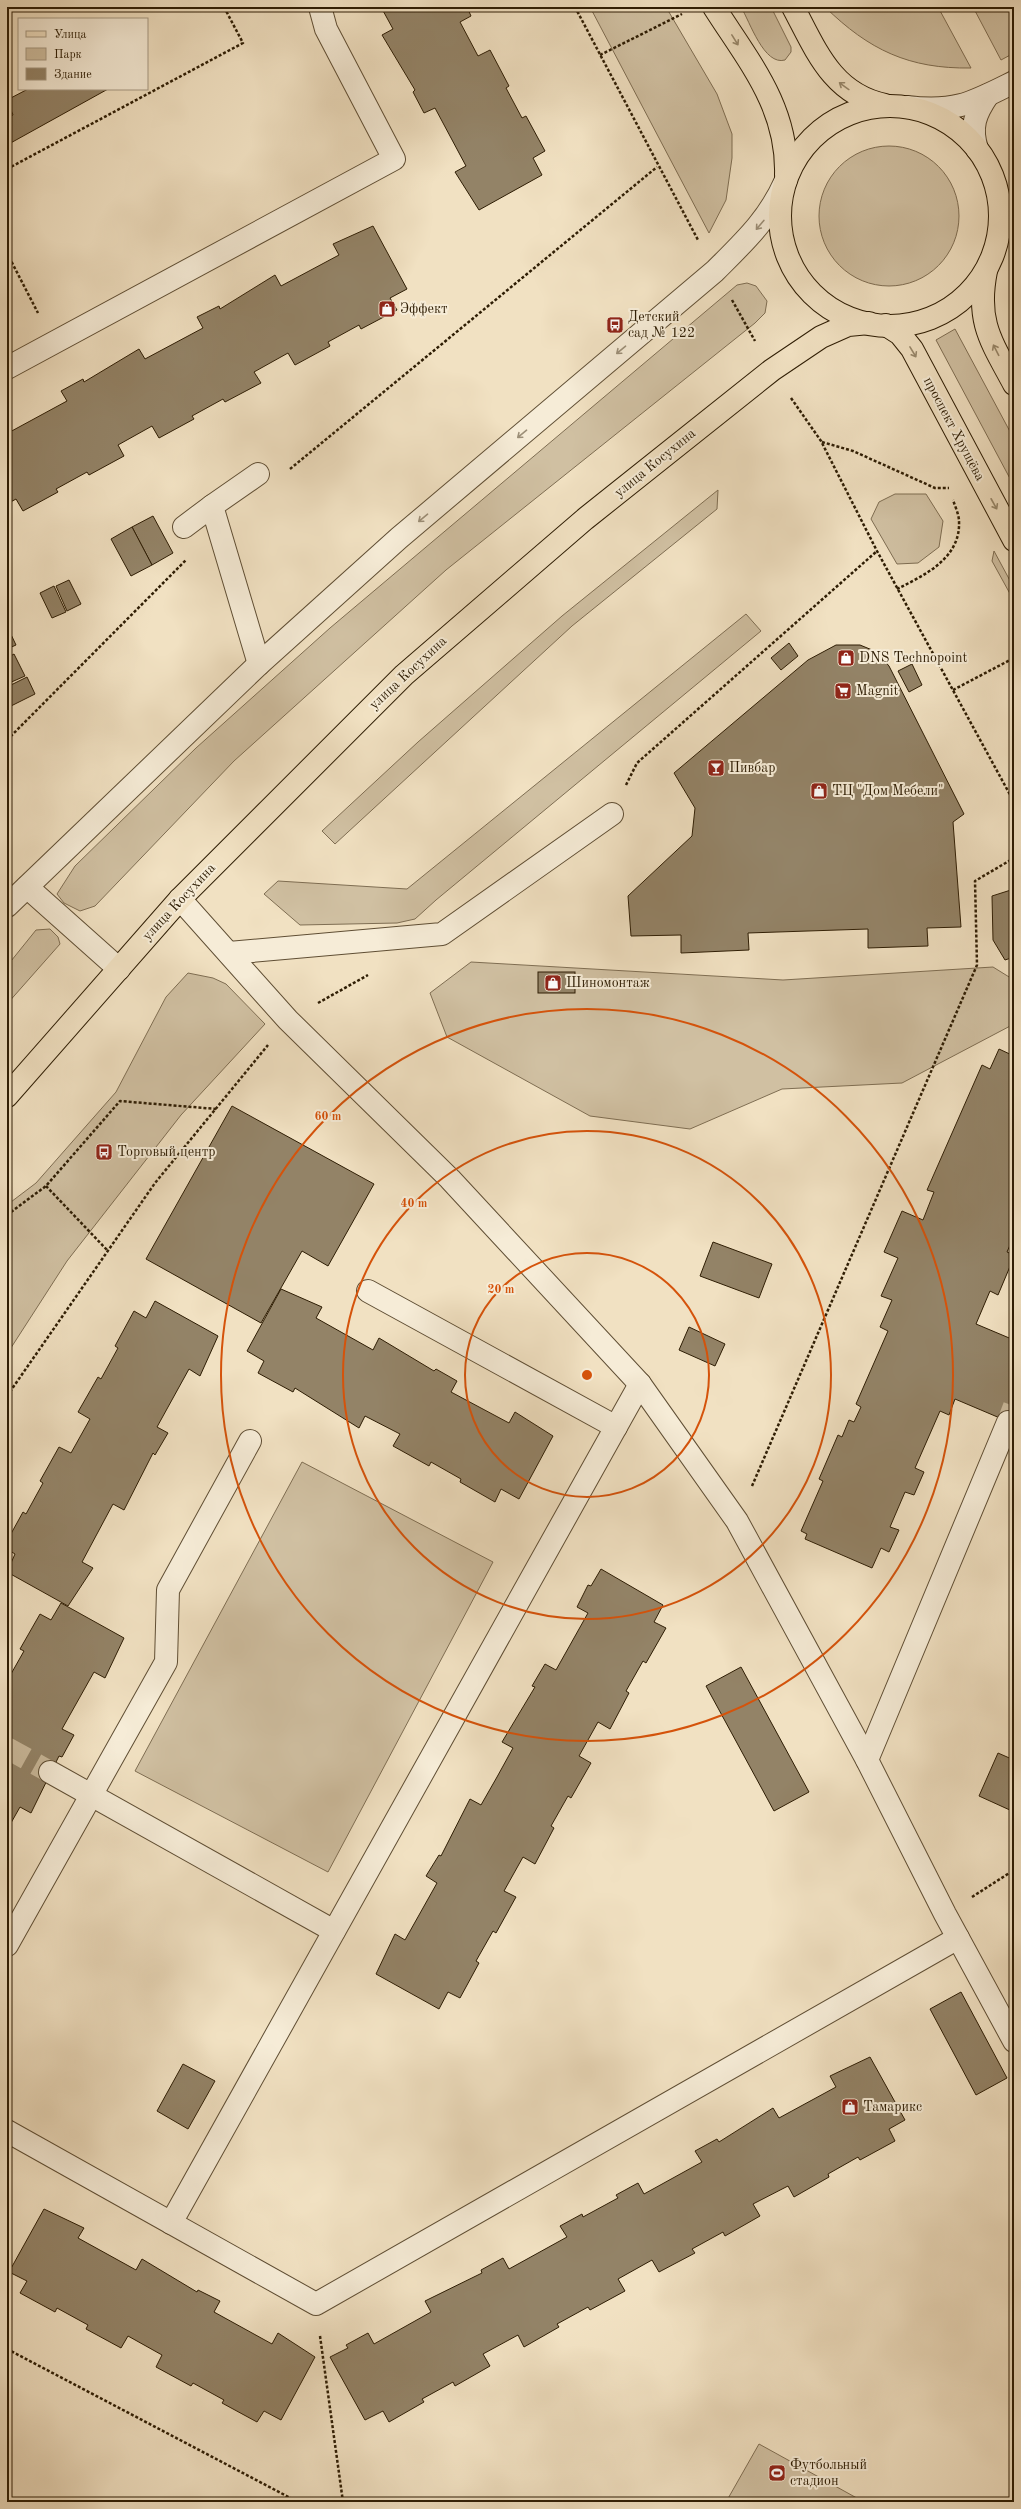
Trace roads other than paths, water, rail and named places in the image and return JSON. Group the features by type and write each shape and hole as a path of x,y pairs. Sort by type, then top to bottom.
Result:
{"main road":[{"path":"714,7 772,100 787,151 786,180"},
{"path":"793,7 826,69 839,82 855,94 874,102 932,115 957,129 977,149 992,174 1003,186 1014,192"},
{"path":"786,180 796,158 809,140 824,128 855,111 900,107"},
{"path":"992,174 999,206 996,245 988,266 982,304 984,325 1014,384"},
{"name":"проспект Хрущёва","path":"786,180 780,204 780,223 783,243 790,262 801,281 821,301 837,312 877,324 900,334 912,349 1014,540"},
{"path":"996,245 1014,222"},
{"name":"улица Косухина","path":"7,1096 180,899 404,675 585,519 772,370 821,337 848,326 922,321 944,311 972,289 988,266"}],"street":[{"path":"7,368 394,159 326,29 320,7"},
{"path":"900,107 949,109 971,104 1014,82"},
{"path":"977,149 973,136 974,121 988,95"},
{"path":"7,906 259,664 400,538 715,271 761,225 777,201 786,180"},
{"path":"184,527 258,474"},
{"path":"212,506 259,664"},
{"path":"229,952 442,934 612,814"},
{"path":"27,887 119,969"},
{"path":"180,899 229,952 288,1020 450,1179 640,1384 737,1521 867,1760 945,1914 1014,2041"},
{"path":"368,1291 616,1427"},
{"path":"170,2223 640,1384"},
{"path":"867,1760 1008,1422"},
{"path":"7,1945 166,1662 168,1590 250,1441"},
{"path":"50,1772 334,1931"},
{"path":"7,2132 316,2304 958,1938"}],"tunnel":[{"path":"1008,1422 1014,1406"},
{"path":"7,1748 50,1772"}],"place":[{"name":"Эффект","path":"387,309"},
{"name":"Детский сад № 122","path":"615,325"},
{"name":"DNS Technopoint","path":"846,658"},
{"name":"Magnit","path":"843,691"},
{"name":"Пивбар","path":"716,768"},
{"name":"ТЦ \"Дом Мебели\"","path":"819,791"},
{"name":"Шиномонтаж","path":"553,983"},
{"name":"Торговый центр","path":"104,1152"},
{"name":"Тамарикс","path":"850,2107"},
{"name":"Футбольный стадион","path":"777,2473"}]}
